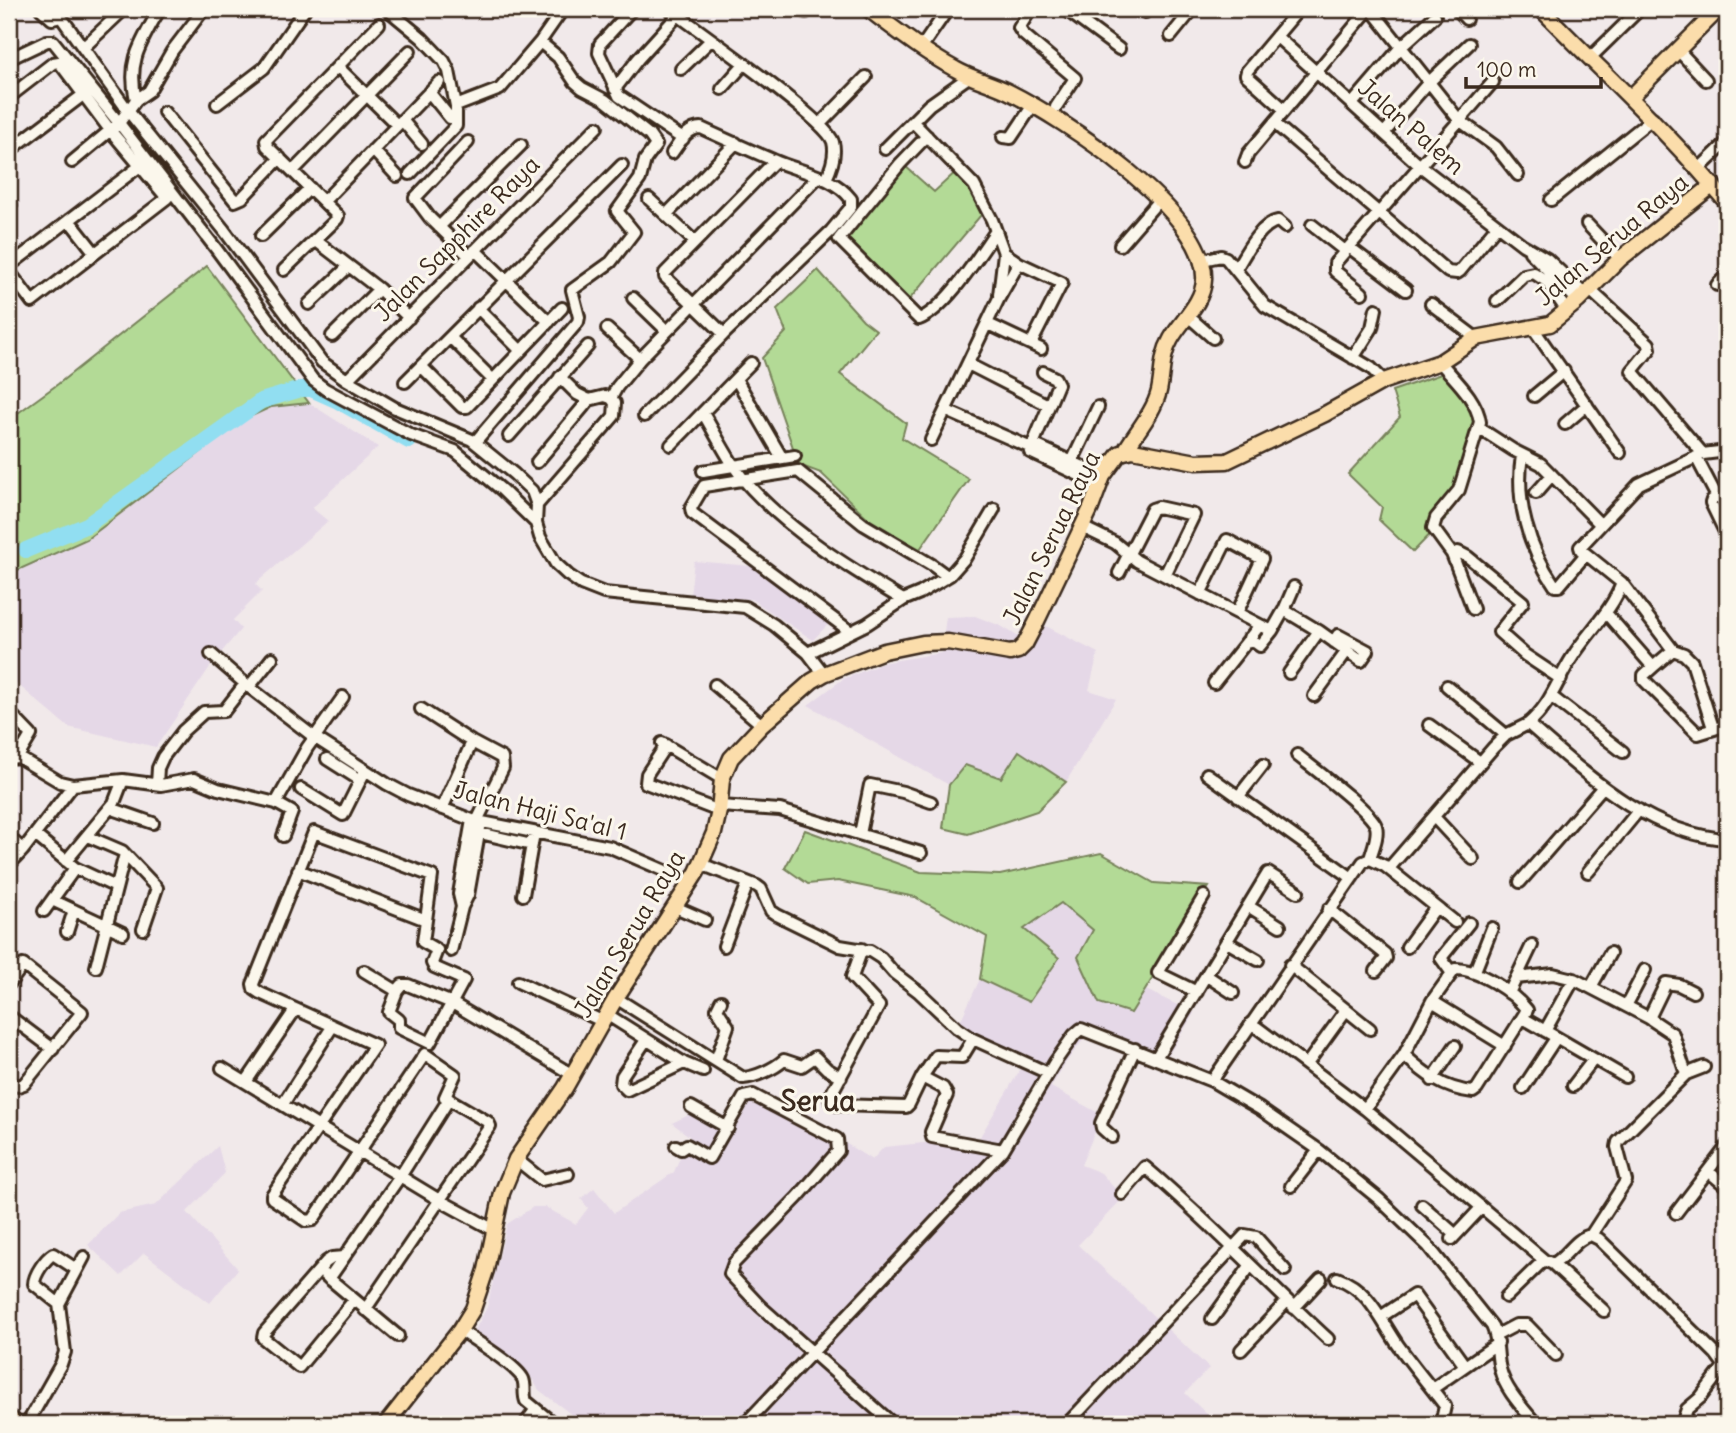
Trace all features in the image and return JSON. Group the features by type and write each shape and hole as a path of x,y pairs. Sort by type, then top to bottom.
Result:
{"highway":[{"path":"9,1419 15,1424"}],"main road":[{"path":"868,9 921,48 970,76 997,86 1033,105 1108,155 1159,200 1189,232 1202,260 1205,278 1202,292 1166,348 1154,403 1125,450"},
{"path":"1541,9 1653,118 1700,168 1727,203"},
{"path":"1631,97 1719,9"},
{"name":"Jalan Serua Raya","path":"386,1424 460,1330 478,1295 502,1193 516,1159 573,1075 616,998 691,882 714,833 720,809 722,779 731,758 762,725 795,695 824,674 884,651 922,643 948,642 1010,653 1018,651 1025,644 1036,623 1113,459 1125,450 1196,462 1227,461 1384,382 1440,362 1476,338 1550,324 1620,259 1713,185"}],"street":[{"path":"41,9 52,19 61,17 69,9"},
{"path":"72,162 119,123 136,100 149,92 172,51 204,9"},
{"path":"217,104 264,68 305,9"},
{"path":"456,106 500,89 540,42 562,9"},
{"path":"632,9 604,38 598,51 615,89 625,101 683,139"},
{"path":"921,48 948,9"},
{"path":"1031,9 1018,28 1074,77 1056,107"},
{"path":"1065,9 1119,49"},
{"path":"1171,36 1193,9"},
{"path":"1284,110 1246,75 1299,9"},
{"path":"1245,162 1248,153 1370,9 1459,120 1496,147 1518,174"},
{"path":"1457,9 1466,19"},
{"path":"1590,58 1640,9"},
{"path":"391,10 444,61 456,106 456,126 410,174"},
{"path":"83,48 122,11"},
{"path":"136,100 132,73 134,60 158,12"},
{"path":"611,398 640,359 822,178 833,160 833,141 820,124 674,12 615,89"},
{"path":"1352,104 1401,47 1435,16"},
{"path":"61,17 129,112 224,230 322,362 395,408 475,442 532,491 537,505 536,523 540,537 556,564 581,584 604,593 745,607 774,625 808,653 824,674"},
{"path":"284,270 338,218 265,143 379,24"},
{"name":"Jalan Palem","path":"1276,36 1419,165 1544,262 1580,299"},
{"path":"681,69 711,40"},
{"path":"9,59 47,41 53,41 217,250 313,380 411,435 455,451 536,523"},
{"path":"475,442 578,322 572,290 611,262 632,237 634,232 617,211 640,179 645,160 656,145 649,135 606,100 575,82 558,57 540,42"},
{"path":"1384,133 1429,82 1469,44"},
{"path":"1678,50 1706,80"},
{"path":"293,171 410,51"},
{"path":"9,97 56,61 61,64 110,130 167,198 32,302 9,268 140,166"},
{"path":"722,89 744,64"},
{"path":"338,67 422,145"},
{"path":"820,124 866,76"},
{"path":"885,149 929,105 970,76"},
{"path":"324,201 439,82"},
{"path":"1362,293 1333,268 1493,82"},
{"path":"429,92 450,118"},
{"path":"10,149 83,94"},
{"path":"1003,137 1011,138 1033,105"},
{"path":"164,112 235,201 242,198 280,158"},
{"path":"1551,200 1653,118"},
{"path":"913,122 974,185 982,198 1004,253 999,298"},
{"path":"1274,123 1452,274 1460,271 1497,226"},
{"name":"Jalan Sapphire Raya","path":"347,380 597,127"},
{"path":"644,416 831,231 851,207 851,199 846,192 822,178 775,161 701,128 694,128 672,153"},
{"path":"927,136 900,164 839,239 919,318 930,314 943,302 996,231"},
{"path":"468,142 415,198 439,227 506,280 549,322"},
{"path":"1700,168 1727,142"},
{"path":"666,215 736,143"},
{"path":"439,227 521,145"},
{"path":"373,150 397,177"},
{"path":"724,334 665,276 667,270 775,161"},
{"path":"405,382 622,165"},
{"path":"261,236 310,188"},
{"path":"649,199 695,242"},
{"path":"1120,245 1159,200"},
{"path":"69,220 96,253"},
{"path":"1236,269 1272,223 1278,221 1285,227"},
{"path":"1587,224 1620,259"},
{"path":"1312,225 1406,290"},
{"path":"315,240 379,289 409,318"},
{"path":"988,324 1036,347 1062,283 1004,253"},
{"path":"1202,260 1221,256 1230,261 1265,306 1371,368 1384,382"},
{"path":"931,440 999,298 1019,263"},
{"path":"309,304 349,266"},
{"path":"1497,301 1524,275 1534,273 1650,344 1650,349 1632,371 1700,456 1717,498 1711,503 1727,536"},
{"path":"1717,285 1727,275"},
{"path":"332,336 379,289"},
{"path":"633,298 667,331"},
{"path":"1431,304 1476,338"},
{"path":"478,308 520,350"},
{"path":"421,366 465,407 562,308"},
{"path":"1353,358 1373,328 1376,309"},
{"path":"1187,315 1213,338"},
{"path":"1533,328 1620,453"},
{"path":"607,329 640,359"},
{"path":"450,337 492,379"},
{"path":"509,436 588,346"},
{"path":"1440,362 1475,404 1479,414 1479,428 1460,490 1433,525 1452,554 1473,609"},
{"path":"671,445 751,363"},
{"path":"968,364 1048,405"},
{"path":"1534,396 1564,371"},
{"path":"1031,446 1058,384 1055,378 1043,372"},
{"path":"559,377 589,400"},
{"path":"736,379 782,458"},
{"path":"537,462 589,400 605,396 611,398 615,403 614,416 537,505"},
{"path":"1565,424 1587,405"},
{"path":"1070,467 1098,407"},
{"path":"947,411 1031,446 1102,480"},
{"path":"703,413 739,473 789,522 831,555 903,600"},
{"path":"1479,428 1541,464 1600,524"},
{"path":"1713,728 1692,662 1684,654 1674,650 1622,583 1580,547 1639,484 1700,456 1727,451"},
{"path":"1522,455 1519,478 1521,503 1535,552 1555,586 1559,586 1586,554"},
{"path":"795,456 782,458 704,486 691,508 692,513 851,632"},
{"path":"703,471 801,473 863,524 949,575"},
{"path":"1536,492 1552,475"},
{"path":"1119,573 1152,509 1158,507 1194,515 1165,575"},
{"path":"808,653 867,624 903,600 949,575 959,565 994,509"},
{"path":"1082,527 1115,544 1137,561 1272,631"},
{"path":"1200,594 1227,540 1262,559 1237,613"},
{"path":"1452,554 1458,552 1468,557 1522,602 1499,632 1525,655 1560,679"},
{"path":"1385,866 1391,866 1506,735 1538,716 1552,697 1573,655 1606,613 1622,583"},
{"path":"1250,638 1261,646 1284,610 1294,587"},
{"path":"1284,610 1361,661 1368,651 1338,635 1334,642"},
{"path":"1606,613 1653,667"},
{"path":"1214,683 1260,625"},
{"path":"1289,673 1319,631"},
{"path":"1674,650 1653,667 1643,680 1698,734 1727,725"},
{"path":"1314,696 1347,651"},
{"name":"Jalan Haji Sa'al 1","path":"211,654 247,686 363,775 477,824 533,839 610,847 691,882"},
{"path":"157,784 160,762 183,731 204,712 221,712 226,709 272,658"},
{"path":"715,685 762,725"},
{"path":"1447,686 1506,735"},
{"path":"276,803 314,737 343,697"},
{"path":"1552,697 1623,752"},
{"path":"421,709 502,758 503,762 477,824 459,894 462,907 451,951"},
{"path":"9,712 31,735 13,757 60,782 73,785 123,780 157,784 194,779 218,789 276,803 292,812 283,836"},
{"path":"1528,724 1602,788 1639,810 1697,834 1727,839"},
{"path":"1429,725 1480,762"},
{"path":"442,809 472,742"},
{"path":"722,779 663,743 647,774 646,783 720,809 780,810 921,853"},
{"path":"1297,755 1358,806 1375,824 1377,832 1370,859"},
{"path":"301,789 342,816 363,775 327,759"},
{"path":"1238,797 1263,765"},
{"path":"1207,774 1352,878"},
{"path":"44,911 87,836 118,797 123,780"},
{"path":"9,865 73,785"},
{"path":"860,834 870,785 903,792 931,802"},
{"path":"1520,882 1602,788"},
{"path":"110,808 153,823"},
{"path":"1588,872 1639,810"},
{"path":"1434,817 1473,859"},
{"path":"365,1310 490,1126 488,1122 444,1095 455,1075 425,1054 313,1220 306,1221 272,1197 375,1045 257,991 253,984 314,832 432,876 423,942 438,950 432,965 464,978 452,1003 430,1042 399,1028 399,1020 389,1012 397,991 402,985 408,985 452,1003 573,1075"},
{"path":"35,835 70,864 116,887"},
{"path":"87,836 118,848 157,888 143,929"},
{"path":"9,837 23,850"},
{"path":"523,895 533,839"},
{"path":"96,967 125,854"},
{"path":"1212,1081 1363,862 1370,859 1385,866 1455,922"},
{"path":"701,864 761,889 768,907 777,915 828,942 862,949 881,958 949,1023 973,1039 1048,1073"},
{"path":"298,870 426,920"},
{"path":"1156,1058 1269,873 1298,892"},
{"path":"724,946 748,883"},
{"path":"1197,992 1158,973 1204,896"},
{"path":"52,900 123,933"},
{"path":"1248,906 1280,926"},
{"path":"675,907 705,920"},
{"path":"1407,947 1436,907"},
{"path":"1329,909 1385,954 1386,958 1376,971"},
{"path":"67,932 74,910"},
{"path":"1451,972 1441,958 1469,923"},
{"path":"1475,971 1492,928"},
{"path":"1227,942 1258,960"},
{"path":"1509,993 1532,944"},
{"path":"862,949 852,977 879,1006 830,1096 831,1102 837,1105 906,1107 922,1077 939,1055 964,1056 973,1039"},
{"path":"1591,987 1609,953"},
{"path":"9,984 23,965 82,1012 23,1084 18,1086 9,1083"},
{"path":"1290,965 1370,1029"},
{"path":"1365,1109 1404,1055 1432,1001 1451,972 1458,968 1475,971 1509,993 1527,1010 1473,1092 1432,1080 1404,1055"},
{"path":"1626,1006 1645,970"},
{"path":"365,971 397,991"},
{"path":"1516,978 1553,974 1574,979 1649,1018 1673,1034 1686,1074"},
{"path":"1207,976 1233,993"},
{"path":"1545,1031 1574,979"},
{"path":"518,982 606,1019 684,1063 703,1070"},
{"path":"1649,1018 1666,984 1679,985 1693,992"},
{"path":"616,998 746,1079"},
{"path":"716,1060 728,1026 718,1009 721,1001"},
{"path":"1432,1001 1505,1046"},
{"path":"246,1082 295,1010"},
{"path":"1307,1065 1346,1010"},
{"path":"9,1016 53,1049"},
{"path":"1522,1017 1625,1077"},
{"path":"1251,1023 1365,1109 1604,1311"},
{"path":"283,1104 332,1027"},
{"path":"746,1424 1003,1150 1019,1127 1048,1073 1074,1035 1081,1030 1212,1081 1260,1108 1319,1150 1379,1199 1428,1246 1475,1302 1497,1339 1500,1370 1505,1383 1531,1423"},
{"path":"1523,1088 1556,1038"},
{"path":"646,1040 622,1076 621,1084 627,1090 684,1063"},
{"path":"1432,1080 1455,1046"},
{"path":"1112,1137 1102,1128 1101,1123 1135,1049"},
{"path":"746,1079 757,1072 772,1070 784,1060 802,1066 813,1057 841,1077"},
{"path":"1573,1086 1593,1060"},
{"path":"222,1068 441,1201 494,1230"},
{"path":"1507,1297 1548,1262 1591,1234 1626,1181 1618,1142 1686,1074 1704,1068"},
{"path":"922,1077 943,1088 947,1095 931,1132 932,1137 1003,1150"},
{"path":"746,1079 748,1095"},
{"path":"676,1146 681,1149 687,1144 709,1158 744,1097 748,1095 837,1139 838,1151 730,1268 733,1279 760,1306 893,1424"},
{"path":"328,1279 401,1175 449,1099"},
{"path":"691,1107 728,1128"},
{"path":"1676,1213 1727,1146"},
{"path":"1291,1186 1319,1150"},
{"path":"516,1159 542,1180 568,1174"},
{"path":"1122,1194 1145,1167 1233,1246 1250,1266 1328,1339"},
{"path":"1708,1171 1727,1187"},
{"path":"1422,1205 1453,1237 1481,1208"},
{"path":"1067,1424 1245,1234 1253,1234 1285,1270"},
{"path":"1591,1234 1726,1365 1700,1398 1687,1409 1682,1424"},
{"path":"59,1304 34,1284 35,1278 53,1254 76,1269"},
{"path":"27,1424 57,1374 65,1352 59,1304 84,1257"},
{"path":"344,1257 332,1258 318,1270 263,1336 294,1366 299,1367 354,1300"},
{"path":"1212,1319 1250,1266"},
{"path":"318,1270 398,1336"},
{"path":"1338,1278 1358,1289 1382,1316 1397,1343 1445,1405 1441,1424"},
{"path":"1241,1350 1321,1279"},
{"path":"1382,1316 1414,1295 1465,1366"},
{"path":"1432,1389 1517,1325 1527,1325 1556,1355"},
{"path":"460,1330 497,1355 520,1375 524,1383 525,1398 554,1424"},
{"path":"524,1424 536,1409"}],"shaded area":[{"path":"309,403 378,447 312,508 328,521 255,584 262,591 233,620 241,629 214,661 156,747 68,727 16,683 9,689 9,574 87,539 243,420 271,407"},
{"path":"694,561 762,567 832,620 813,640 751,599 690,596"},
{"path":"975,616 1001,626 1027,642 1038,622 1098,653 1089,690 1116,699 1066,782 1020,751 1001,778 965,765 949,785 808,705 843,679 886,662 941,653 946,617"},
{"path":"1060,902 1094,930 1131,1012 1146,990 1194,1013 1163,1064 1088,1034 1051,1087 1102,1115 1081,1165 1101,1173 1123,1198 1078,1245 1209,1368 1185,1393 1217,1424 584,1424 539,1390 532,1379 473,1334 487,1307 507,1224 533,1207 545,1207 576,1224 588,1208 581,1199 594,1188 614,1213 674,1172 689,1136 672,1123 695,1112 732,1133 750,1103 845,1143 872,1160 884,1147 934,1142 975,1145 1024,1063 958,1026 980,979 1028,1002 1023,929"},
{"path":"218,1146 225,1173 187,1212 238,1269 210,1303 144,1253 121,1276 88,1245 119,1213 156,1205"}],"green space":[{"path":"904,165 934,192 959,169 987,208 903,307 839,243"},
{"path":"207,266 309,403 271,407 243,420 87,539 9,574 9,416 11,418 58,384"},
{"path":"818,270 863,320 876,330 840,374 906,423 902,438 969,479 920,549 875,525 821,473 799,465 762,358 786,332 777,309"},
{"path":"1444,373 1484,419 1464,483 1447,517 1413,552 1379,520 1382,507 1348,474 1400,417 1392,391"},
{"path":"1019,751 1066,782 1037,811 968,834 943,828 949,785 965,765 1001,778"},
{"path":"805,830 921,872 1000,875 1101,853 1154,883 1209,887 1131,1013 1099,1003 1078,957 1093,930 1061,903 1024,929 1059,958 1029,1002 980,979 987,937 915,897 838,881 808,884 785,868"}],"waterway":[{"path":"26,550 87,525 261,401 301,389 311,389 338,401 409,441"}],"district":[{"name":"Serua","path":"818,1101"}]}
